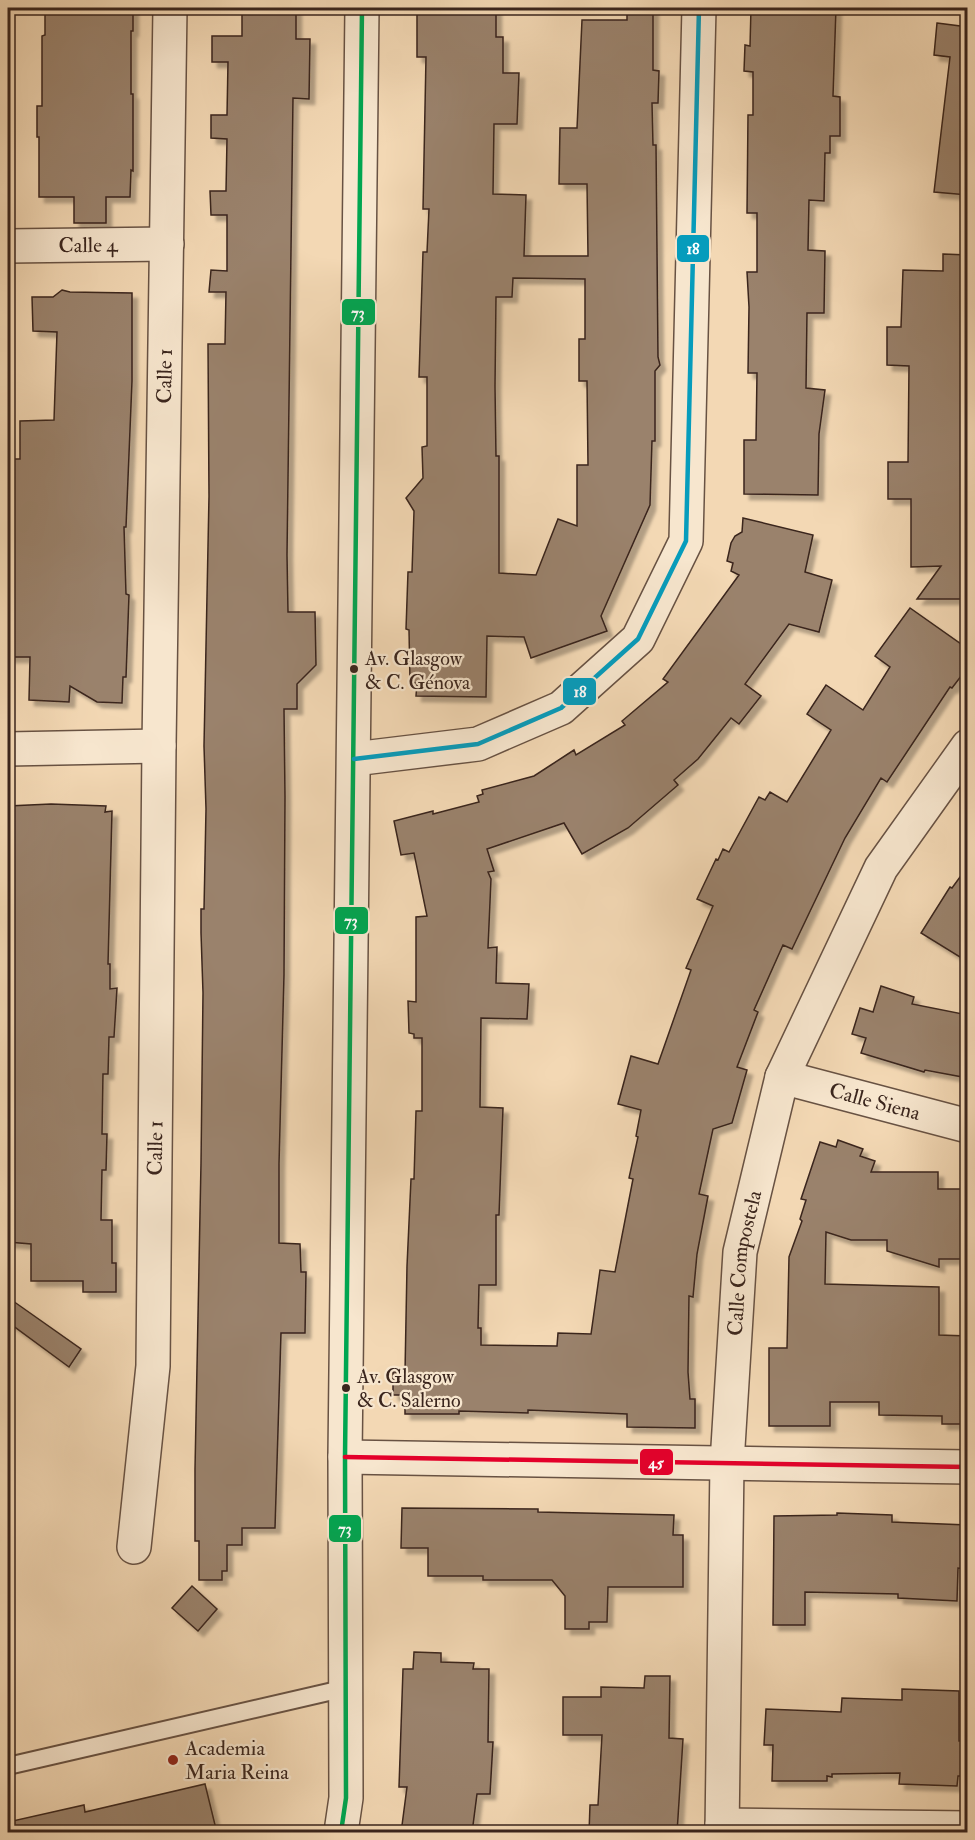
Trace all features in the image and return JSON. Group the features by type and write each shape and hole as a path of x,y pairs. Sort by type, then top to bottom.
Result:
{"street":[{"name":"Calle 1","path":"134,1547 153,1366 170,8"},
{"path":"341,1833 346,1798 345,1457 362,8"},
{"path":"354,759 478,744 561,708 638,639 686,541 699,8"},
{"name":"Calle 4","path":"8,246 167,244"},
{"path":"8,749 159,746"},
{"name":"Calle Compostela","path":"722,1829 727,1463 740,1252 782,1077 881,868 968,746"},
{"name":"Calle Siena","path":"782,1077 968,1126"},
{"path":"345,1457 968,1467"},
{"path":"722,1829 968,1828"}],"lane":[{"path":"8,1766 346,1688"}],"building":[{"path":"45,8 133,8 131,94 133,94 133,171 131,170 130,197 106,197 106,223 74,223 74,197 39,197 37,106 42,106 42,36 45,35"},
{"path":"242,8 296,8 296,39 310,39 309,99 293,98 287,555 288,612 315,612 316,665 297,684 297,709 284,709 284,975 279,1164 279,1243 300,1244 301,1272 306,1272 305,1333 281,1333 275,1528 242,1528 242,1545 227,1545 227,1571 222,1571 222,1580 199,1580 199,1541 195,1541 195,1469 203,993 201,909 204,909 206,809 204,746 209,496 208,344 225,344 226,292 209,292 211,270 227,271 227,215 211,215 210,191 226,191 227,139 211,138 211,115 227,115 228,62 212,62 212,36 242,36"},
{"path":"417,8 496,8 496,37 503,37 503,73 519,73 517,124 494,124 493,194 526,195 524,256 588,256 587,184 559,184 560,128 577,128 582,20 627,20 627,8 653,8 653,70 659,71 658,103 652,103 653,145 656,145 658,357 660,365 655,371 655,441 652,441 650,505 601,616 607,631 531,658 524,637 487,636 486,697 416,696 417,683 410,682 409,630 406,629 408,572 412,572 414,511 406,498 423,478 422,447 427,446 427,377 419,377 423,252 427,252 429,209 423,209 426,57 417,57","holes":["513,278 585,279 585,339 579,339 579,381 587,381 588,465 577,465 577,526 558,519 536,575 499,573 499,456 496,456 495,386 496,297 512,297"]},
{"path":"751,8 836,8 833,96 840,97 840,136 830,136 830,153 825,153 824,201 809,200 808,250 825,251 824,313 807,313 806,388 825,390 819,434 818,495 744,494 744,440 756,440 757,373 748,373 747,272 757,272 757,213 747,213 748,115 753,115 753,72 744,71 745,45 750,46"},
{"path":"937,23 968,27 968,195 934,192 950,57 934,55"},
{"path":"943,254 968,255 968,599 917,599 941,566 911,567 911,499 888,499 888,462 908,462 909,366 887,365 887,327 901,327 903,270 943,271"},
{"path":"62,290 132,293 132,381 126,527 124,527 126,594 129,595 126,677 123,677 122,703 97,702 70,686 69,702 29,700 30,657 8,657 8,459 20,459 20,421 54,420 57,332 33,331 32,297 53,297"},
{"path":"743,518 813,535 805,572 832,580 819,632 789,624 745,684 761,696 739,724 731,718 698,759 674,780 678,785 628,828 582,854 564,823 487,849 494,871 488,872 491,879 488,948 497,947 496,983 529,984 527,1019 481,1018 480,1107 503,1108 499,1215 496,1215 496,1285 479,1285 478,1328 481,1328 481,1345 557,1346 558,1333 591,1334 600,1270 615,1272 633,1179 629,1178 641,1110 618,1104 631,1056 658,1064 691,970 686,968 713,906 697,899 716,859 718,860 723,849 729,852 759,797 765,800 770,792 787,802 831,730 807,714 826,685 863,710 890,667 875,656 910,608 968,649 968,667 952,688 950,687 887,782 881,778 845,838 792,949 783,945 754,1010 758,1012 737,1067 747,1070 732,1123 713,1129 699,1194 708,1196 697,1254 693,1297 689,1296 688,1372 690,1399 695,1399 695,1428 627,1427 627,1414 528,1410 528,1413 459,1411 459,1414 405,1414 405,1395 393,1395 393,1372 405,1372 411,1179 414,1179 416,1111 422,1111 422,1038 414,1038 414,1034 409,1033 408,1001 416,1002 416,917 427,916 414,853 401,855 394,821 479,802 477,796 483,794 482,790 534,776 574,750 576,755 625,725 622,721 668,682 663,679 739,575 731,571 733,563 727,561 731,543 735,536 742,532"},
{"path":"51,804 106,806 105,812 112,811 108,964 110,964 110,989 117,988 114,1037 109,1037 108,1074 103,1074 102,1134 107,1134 106,1170 102,1170 101,1220 112,1220 112,1263 116,1263 116,1292 83,1292 83,1281 31,1281 31,1244 8,1242 8,806"},
{"path":"968,866 968,962 921,933 950,887 952,888"},
{"path":"881,986 914,997 912,1004 968,1015 968,1078 925,1070 924,1072 861,1053 866,1038 852,1034 860,1008 873,1012"},
{"path":"838,1140 863,1149 860,1156 875,1161 871,1172 938,1172 938,1189 968,1189 968,1259 939,1259 939,1267 887,1251 887,1240 851,1240 826,1232 825,1284 939,1287 939,1335 968,1336 968,1424 942,1424 942,1416 879,1415 879,1402 830,1402 830,1426 769,1426 769,1348 787,1348 789,1257 802,1221 800,1219 806,1200 801,1199 820,1142 836,1147"},
{"path":"13,1301 81,1349 69,1367 8,1322 8,1308"},
{"path":"402,1508 538,1509 538,1512 674,1515 673,1535 683,1535 683,1587 608,1587 607,1622 589,1622 589,1629 565,1629 565,1596 552,1580 483,1580 483,1576 428,1576 428,1548 401,1548"},
{"path":"837,1513 892,1515 892,1522 968,1525 968,1569 958,1568 957,1601 898,1598 898,1594 805,1592 805,1625 773,1625 774,1516 837,1515"},
{"path":"192,1586 217,1609 198,1631 172,1608"},
{"path":"414,1652 441,1653 441,1662 474,1663 473,1669 489,1669 488,1742 493,1742 490,1794 477,1794 472,1833 401,1833 407,1787 399,1787 403,1669 413,1669"},
{"path":"645,1676 670,1676 669,1738 683,1739 677,1833 589,1833 590,1805 598,1805 602,1735 563,1735 563,1697 601,1697 601,1687 644,1688"},
{"path":"902,1689 959,1691 959,1741 968,1740 968,1776 958,1776 957,1786 899,1784 900,1773 832,1774 832,1777 827,1776 827,1781 772,1781 773,1745 764,1745 766,1709 841,1712 842,1698 902,1700"},
{"path":"205,1784 217,1833 8,1833 8,1822 84,1805 85,1812"}],"transit line":[{"name":"73","path":"341,1832 346,1798 345,1457 362,8"},
{"name":"18","path":"354,759 478,744 561,708 638,639 686,541 699,8"},
{"name":"45","path":"345,1457 968,1467"}],"place":[{"name":"Av. Glasgow & C. Génova","path":"354,669"},
{"name":"Av. Glasgow & C. Salerno","path":"346,1388"},
{"name":"Academia Maria Reina","path":"173,1760"}]}
